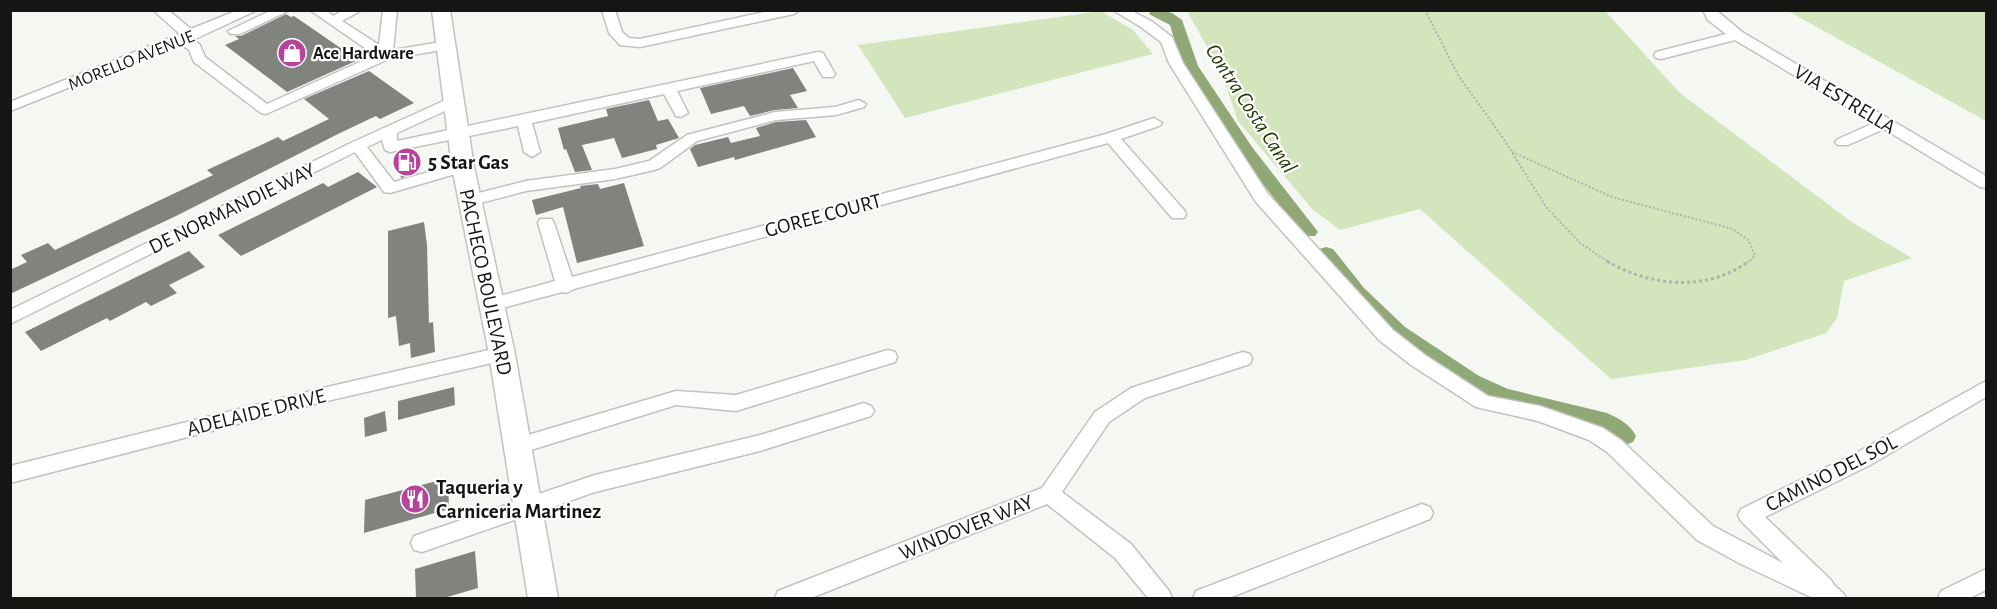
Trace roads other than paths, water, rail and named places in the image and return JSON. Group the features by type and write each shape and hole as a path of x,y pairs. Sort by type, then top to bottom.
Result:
{"main road":[{"name":"PACHECO BOULEVARD","path":"441,10 463,167 502,354 543,598"}],"street":[{"path":"159,10 190,41 199,59 266,110 385,55 447,45"},
{"name":"MORELLO AVENUE","path":"10,107 190,41 251,10"},
{"path":"190,41 284,10"},
{"path":"316,10 385,55"},
{"path":"332,21 356,10"},
{"path":"385,55 390,10"},
{"path":"608,10 616,33 625,42 640,43 794,10"},
{"path":"1119,10 1146,24 1167,40 1176,63 1263,198 1386,335 1418,360 1483,402 1540,414 1596,434 1614,446 1705,533 1747,556 1836,598"},
{"name":"VIA ESTRELLA","path":"1708,10 1713,17 1737,35 1986,183"},
{"path":"1661,55 1737,35"},
{"path":"389,139 458,134 818,56 828,74"},
{"path":"669,89 681,113"},
{"name":"DE NORMANDIE WAY","path":"10,318 389,139 455,101"},
{"path":"469,201 526,186 615,174 654,165 692,138 775,116 836,111 859,104"},
{"path":"524,121 532,152"},
{"name":"GOREE COURT","path":"491,305 566,287 1111,137 1154,123"},
{"path":"1843,142 1885,123"},
{"path":"1111,137 1178,214"},
{"path":"363,151 390,188 463,167"},
{"path":"546,223 566,287"},
{"name":"ADELAIDE DRIVE","path":"10,475 327,393 502,354"},
{"path":"518,446 676,399 736,403 888,357"},
{"name":"WINDOVER WAY","path":"786,598 1049,494 1102,417 1138,393 1243,359"},
{"name":"CAMINO DEL SOL","path":"1836,598 1749,515 1863,459 1986,388"},
{"path":"422,543 595,484 760,443 864,411"},
{"path":"1049,494 1123,550 1161,598"},
{"path":"1204,598 1422,513"},
{"path":"1949,598 1986,579"}],"waterway":[{"name":"Contra Costa Canal","path":"1156,14 1167,16 1177,23 1190,66 1246,150 1309,232"},
{"name":"Contra Costa Canal","path":"1326,253 1357,293 1398,332 1472,382 1504,396 1599,419 1612,425 1625,436"}],"place":[{"name":"Ace Hardware","path":"292,53"},
{"name":"5 Star Gas","path":"407,162"},
{"name":"Taqueria y Carniceria Martinez","path":"415,499"}]}
